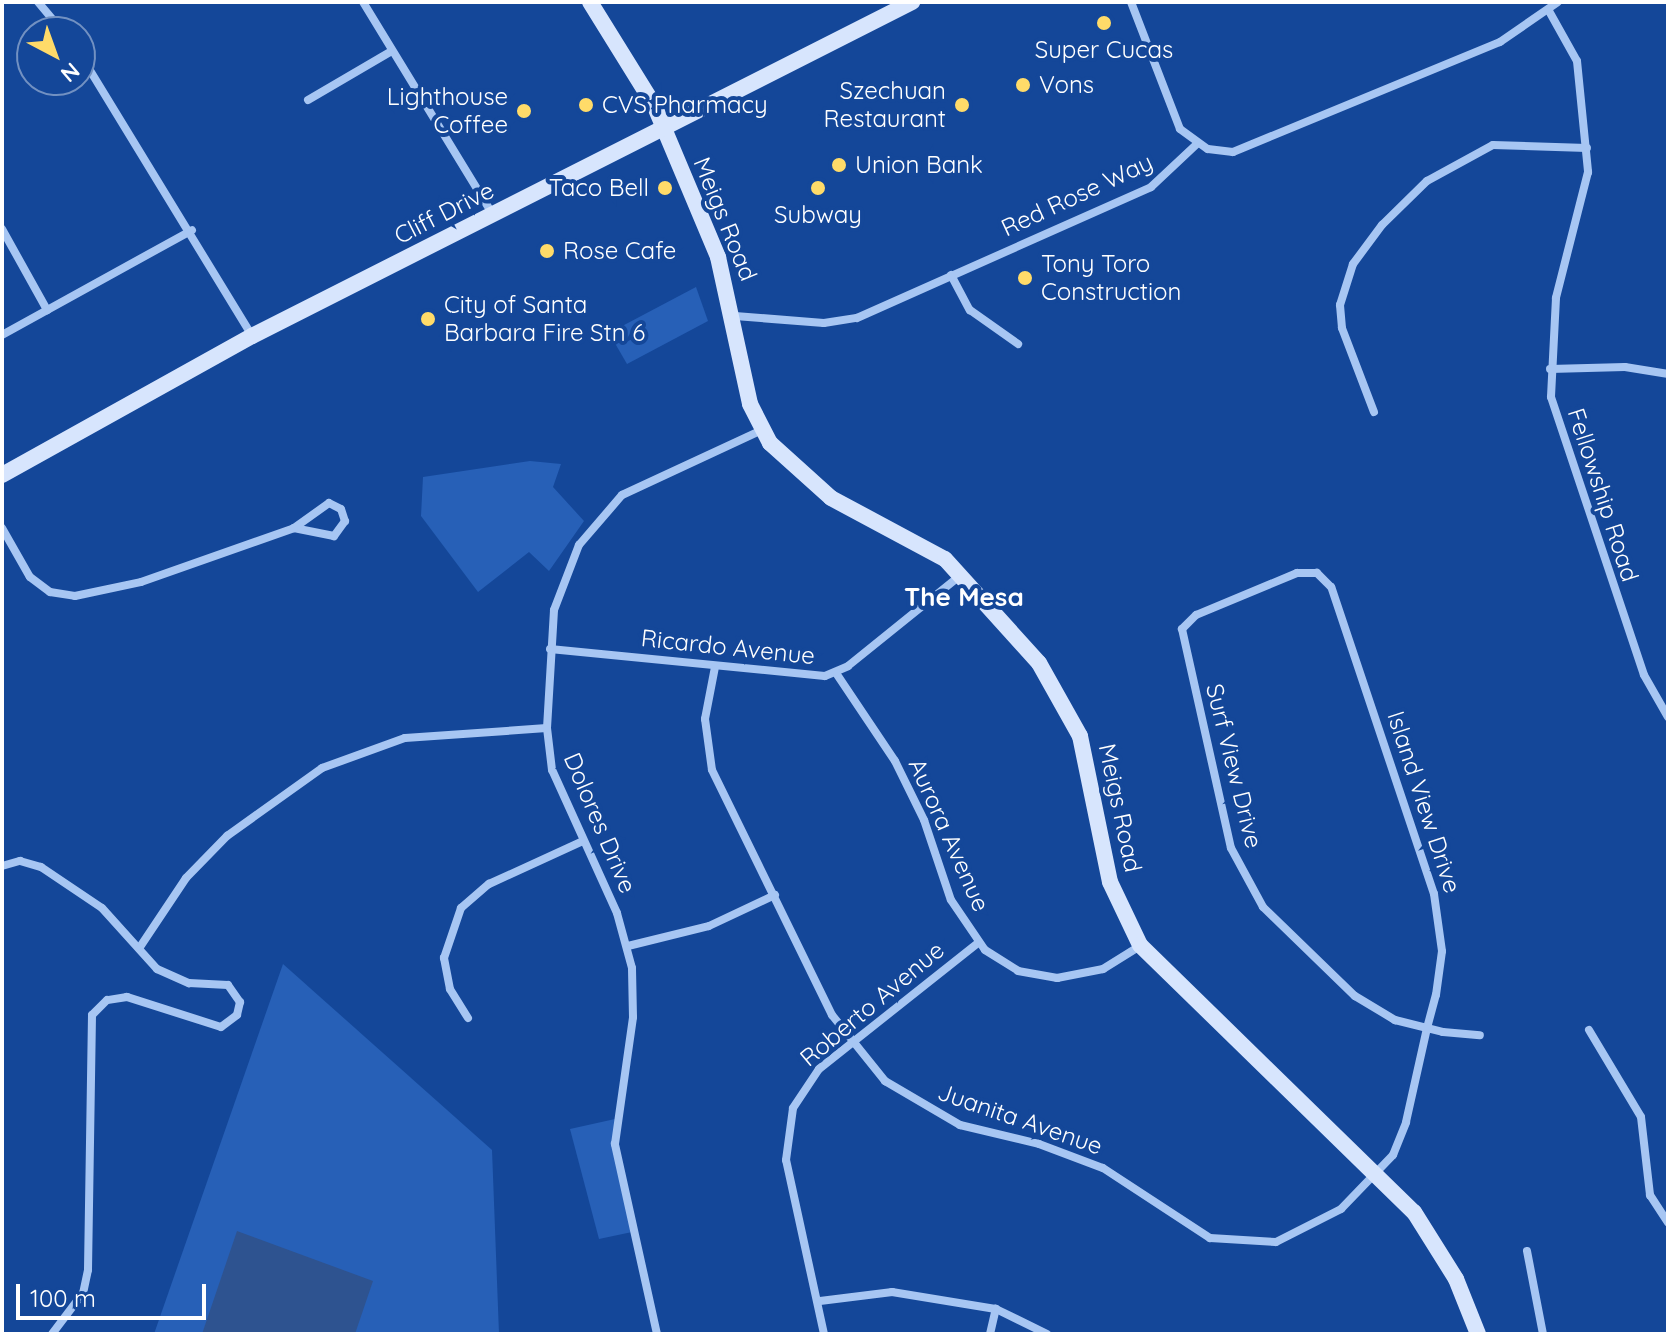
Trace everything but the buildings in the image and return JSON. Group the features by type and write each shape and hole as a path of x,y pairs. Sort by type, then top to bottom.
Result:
{"main road":[{"name":"Meigs Road","path":"590,2 663,129 718,257 735,316 744,381 762,430 822,492 925,544 962,573 1039,663 1071,712 1088,760 1110,882 1140,945 1376,1174 1429,1230 1478,1334"},
{"name":"Cliff Drive","path":"2,475 252,336 912,2"}],"street":[{"path":"363,2 493,215"},
{"path":"1131,2 1173,119 1197,144 1221,152 1246,149 1500,42 1558,2"},
{"name":"Fellowship Road","path":"1549,11 1577,61 1587,148 1583,198 1556,298 1550,369 1560,437 1644,675 1668,717"},
{"path":"308,100 392,51"},
{"path":"96,79 192,230 252,336"},
{"name":"Red Rose Way","path":"735,316 837,322 1151,187 1197,144"},
{"path":"1374,412 1340,321 1346,280 1372,237 1427,181 1493,145 1587,148"},
{"path":"2,229 47,310"},
{"path":"2,335 192,230"},
{"path":"951,275 970,310 1018,344"},
{"path":"1550,369 1625,367 1668,374"},
{"name":"Dolores Drive","path":"657,1334 615,1144 633,1017 628,946 552,770 547,728 550,649 567,569 615,502 637,485 762,430"},
{"path":"2,528 30,577 50,592 75,596 141,582 294,528 329,503 344,514 334,536 294,528"},
{"name":"Island View Drive","path":"1196,615 1303,572 1323,576 1331,587 1439,912 1442,951 1406,1122 1393,1155 1376,1174"},
{"name":"Ricardo Avenue","path":"550,649 808,677 836,673 962,573"},
{"name":"Surf View Drive","path":"1196,615 1185,623 1180,643 1212,747 1231,848 1249,887 1355,996 1395,1020 1480,1035"},
{"name":"Juanita Avenue","path":"715,667 705,719 707,754 775,895 852,1042 885,1081 933,1113 1082,1159 1132,1185 1194,1231 1226,1242 1292,1237 1341,1209 1376,1174"},
{"name":"Aurora Avenue","path":"836,673 895,761 924,820 951,900 978,943 1018,971 1057,978 1103,969 1140,945"},
{"path":"140,947 179,887 227,836 322,768 405,738 547,728"},
{"path":"468,1018 450,989 444,958 461,908 489,884 583,841"},
{"path":"2,866 20,861 81,892 169,976 228,985 239,1009 221,1027 127,997 107,1000 92,1015 88,1270 83,1293 52,1334"},
{"path":"628,946 709,926 775,895"},
{"name":"Roberto Avenue","path":"824,1334 820,1301 786,1140 799,1094 852,1042 978,943"},
{"path":"1589,1030 1641,1117 1650,1195 1668,1223"},
{"path":"1527,1251 1543,1334"},
{"path":"820,1301 877,1291 996,1309 1047,1334"},
{"path":"990,1334 996,1309"}],"shaded area":[{"path":"696,287 708,321 627,364 609,333"},
{"path":"530,461 561,464 553,487 584,521 549,571 529,552 478,592 421,516 423,477"},
{"path":"283,964 492,1150 499,1334 154,1334"},
{"path":"615,1119 632,1232 599,1239 570,1129"},
{"path":"237,1231 373,1281 355,1334 202,1334"}],"place":[{"name":"Super Cucas","path":"1104,23"},
{"name":"Vons","path":"1023,85"},
{"name":"CVS Pharmacy","path":"586,105"},
{"name":"Szechuan Restaurant","path":"962,105"},
{"name":"Lighthouse Coffee","path":"524,111"},
{"name":"Union Bank","path":"839,165"},
{"name":"Taco Bell","path":"665,188"},
{"name":"Subway","path":"818,188"},
{"name":"Rose Cafe","path":"547,251"},
{"name":"Tony Toro Construction","path":"1025,278"},
{"name":"City of Santa Barbara Fire Stn 6","path":"428,319"}],"district":[{"name":"The Mesa","path":"964,597"}]}
